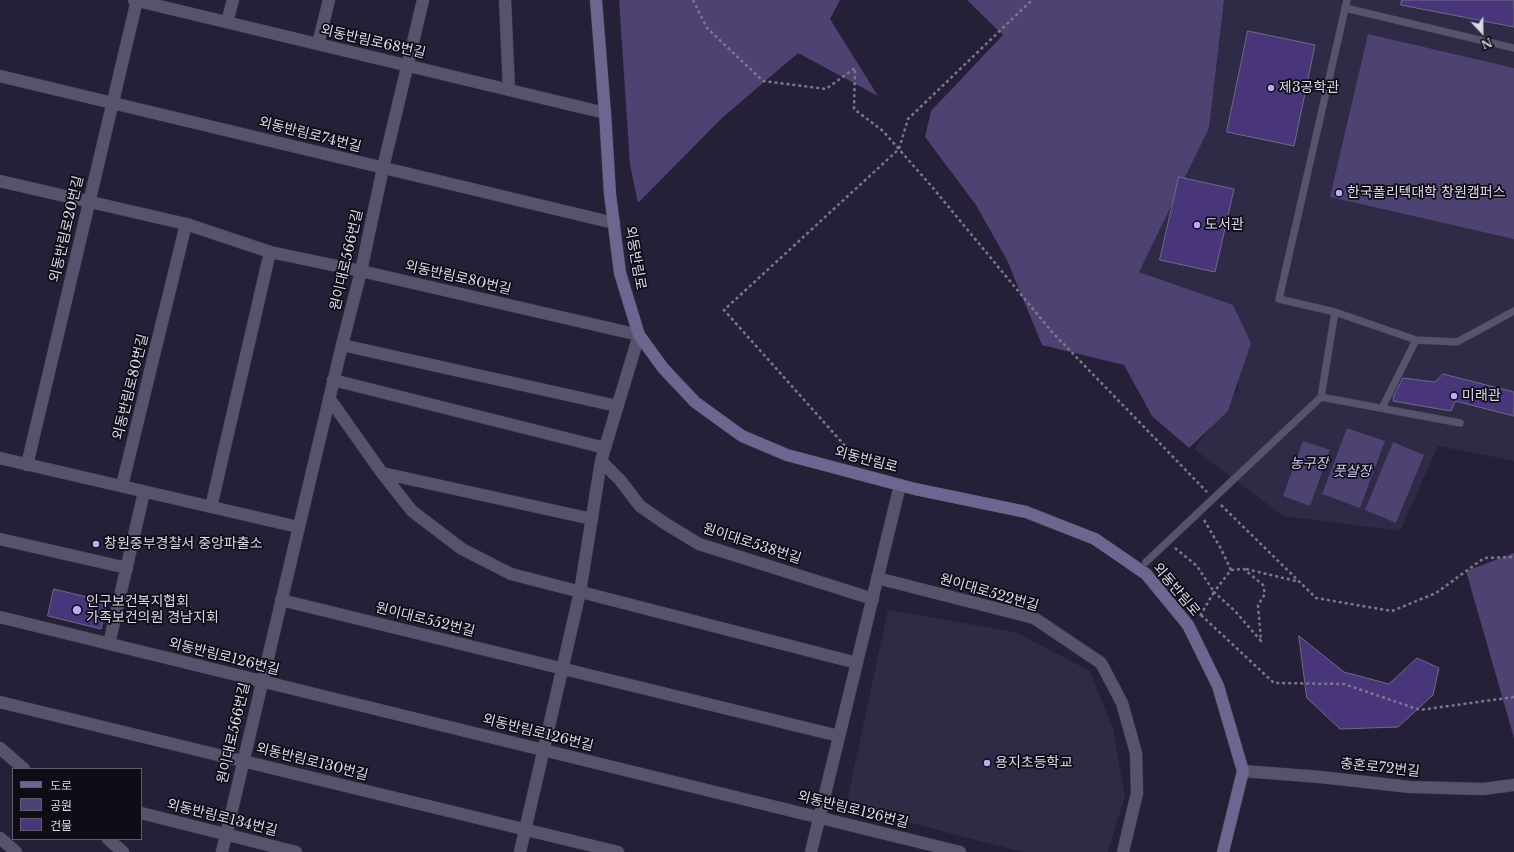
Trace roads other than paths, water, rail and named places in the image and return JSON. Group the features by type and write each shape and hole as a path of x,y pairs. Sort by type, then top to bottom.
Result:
{"main road":[{"name":"외동반림로","path":"596,0 610,194 620,273 639,335 663,368 695,402 742,436 786,454 853,473 900,485 1026,512 1095,539 1146,574 1188,625 1218,686 1243,772"},
{"path":"1223,852 1243,772"}],"street":[{"name":"외동반림로68번길","path":"136,0 605,113"},
{"name":"외동반림로20번길","path":"27,464 136,0"},
{"path":"227,22 233,0"},
{"path":"318,44 328,0"},
{"name":"원이대로566번길","path":"222,852 333,380 361,271 383,168 423,0"},
{"path":"504,0 509,90"},
{"name":"외동반림로74번길","path":"0,76 614,223"},
{"name":"외동반림로80번길","path":"1,184 186,224 270,252 361,271 639,335"},
{"name":"외동반림로80번길","path":"122,486 186,224"},
{"path":"212,507 270,252"},
{"path":"520,852 580,592 601,461 639,335"},
{"path":"342,345 617,406"},
{"path":"333,380 605,448"},
{"path":"329,398 382,473 412,510 462,549 511,574 857,663"},
{"path":"0,458 298,527"},
{"name":"원이대로538번길","path":"601,461 620,480 640,506 699,544 873,599"},
{"path":"382,473 592,519"},
{"path":"811,852 900,485"},
{"path":"110,644 144,492"},
{"path":"0,539 127,568"},
{"name":"원이대로522번길","path":"877,578 1034,618 1100,663 1122,703 1136,753 1137,793 1123,852"},
{"name":"원이대로552번길","path":"281,600 562,669"},
{"name":"외동반림로126번길","path":"0,617 960,852"},
{"path":"562,669 839,736"},
{"name":"외동반림로130번길","path":"0,702 618,852"},
{"path":"0,748 23,768"},
{"name":"충혼로72번길","path":"1243,772 1320,777 1410,787 1482,789 1514,785"},
{"name":"외동반림로134번길","path":"142,813 296,852"},
{"path":"0,838 16,852"},
{"path":"109,840 123,852"}],"lane":[{"path":"1347,0 1279,299 1335,312 1416,340 1458,342 1514,311"},
{"path":"1345,8 1514,48"},
{"path":"1146,562 1322,397 1335,312"},
{"path":"1382,408 1416,340"},
{"path":"1322,397 1460,423"}],"place":[{"name":"제3공학관","path":"1271,88"},
{"name":"한국폴리텍대학 창원캠퍼스","path":"1339,193"},
{"name":"도서관","path":"1197,225"},
{"name":"미래관","path":"1454,396"},
{"name":"창원중부경찰서 중앙파출소","path":"96,544"},
{"name":"인구보건복지협회 가족보건의원 경남지회","path":"77,610"},
{"name":"용지초등학교","path":"987,763"}],"park label":[{"name":"농구장","path":"1309,464"},
{"name":"풋살장","path":"1352,472"}]}
